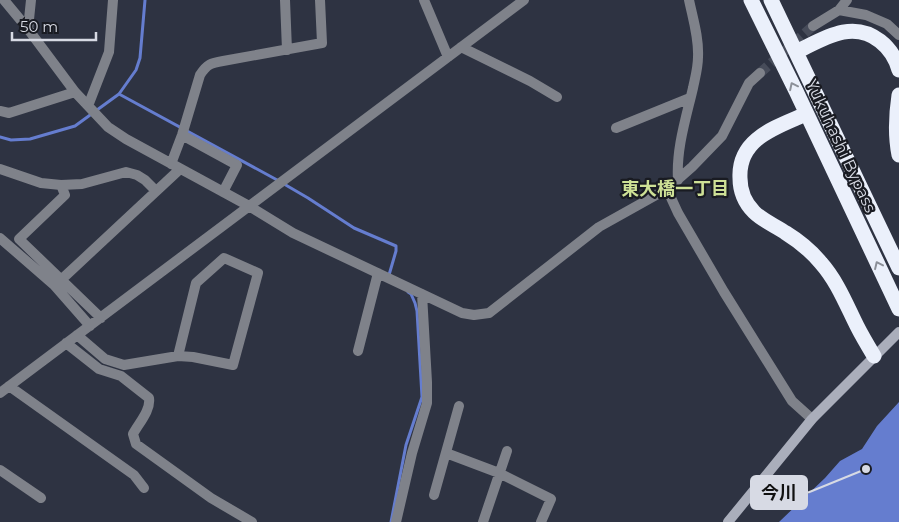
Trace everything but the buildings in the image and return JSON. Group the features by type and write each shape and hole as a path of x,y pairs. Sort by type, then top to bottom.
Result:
{"highway":[{"name":"Yukuhashi Bypass","path":"750,0 899,309"},
{"name":"Yukuhashi Bypass","path":"771,0 899,268"},
{"path":"796,52 835,34 846,31 860,32 872,35 882,43 891,53 899,70"},
{"path":"899,96 896,136 899,154"},
{"path":"806,114 762,134 753,141 743,158 740,187 743,196 754,212 802,244 821,263 834,280 874,356"}],"street":[{"path":"4,0 28,28 75,92 108,127 126,139 249,206 293,233 462,313 474,315 490,313 599,227 667,189 678,180 722,136 749,83 760,73"},
{"path":"28,28 31,0"},
{"path":"88,106 109,52 113,0"},
{"path":"285,0 287,50"},
{"path":"62,279 156,192 175,166 200,75 205,68 211,63 322,43 320,0"},
{"path":"424,0 448,57"},
{"path":"0,393 524,0"},
{"path":"678,180 677,167 682,134 697,70 697,35 689,0"},
{"path":"812,26 839,10 847,0"},
{"path":"839,10 866,15 887,24 899,36"},
{"path":"462,47 530,81 557,97"},
{"path":"0,111 9,113 75,92"},
{"path":"616,128 690,98"},
{"path":"182,135 237,165 223,192"},
{"path":"0,169 41,183 61,185 82,184 126,172 137,175 156,192"},
{"path":"61,185 65,195 19,239 101,318"},
{"path":"667,189 678,213 724,292 792,401 812,419"},
{"path":"0,238 54,285 90,326"},
{"path":"77,335 105,359 124,365 178,356 234,365 258,273 224,258 196,283 178,356"},
{"path":"358,351 378,273"},
{"path":"396,522 412,453 427,403 422,294"},
{"path":"728,522 812,419 899,332"},
{"path":"66,343 99,369 121,376 149,398 148,408 132,434 136,444 211,498 252,522"},
{"path":"9,386 134,475 144,488"},
{"path":"434,495 459,406"},
{"path":"483,522 506,451"},
{"path":"446,453 499,473 551,499 541,522"},
{"path":"0,470 41,498"}],"water":[{"path":"899,402 899,522 779,522 840,461 862,449 877,426"}],"waterway":[{"path":"0,137 11,140 30,139 75,126 119,94 136,70 140,58 145,0"},
{"path":"119,94 279,181"},
{"path":"284,184 354,228 396,246 389,275"},
{"path":"391,522 406,445 422,397 417,311 411,294 408,292"}],"tunnel":[{"path":"760,73 813,26"}],"place":[{"name":"今川","path":"866,469"}],"district":[{"name":"東大橋一丁目","path":"675,189"}]}
